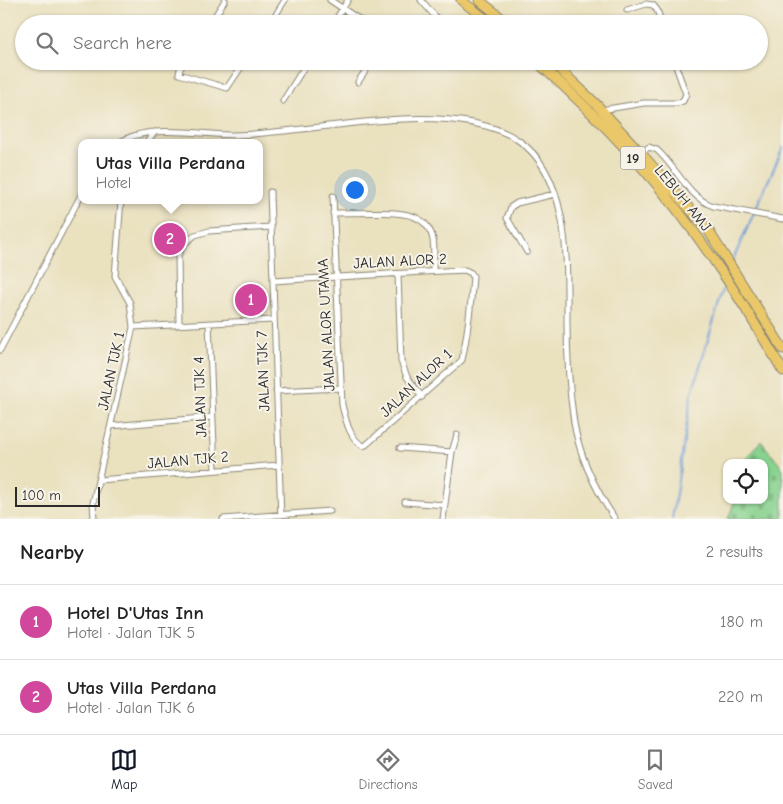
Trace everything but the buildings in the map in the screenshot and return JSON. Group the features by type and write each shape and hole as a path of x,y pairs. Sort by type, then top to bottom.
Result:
{"highway":[{"path":"461,0 480,15"},
{"path":"479,0 498,15"},
{"name":"LEBUH AMJ","path":"546,70 588,110 636,162 670,203 718,265 783,372"},
{"name":"LEBUH AMJ","path":"560,70 641,153 708,230 783,349"}],"street":[{"path":"216,15 225,0"},
{"path":"276,15 285,0"},
{"path":"330,0 353,15"},
{"path":"338,15 348,0"},
{"path":"421,0 434,15"},
{"path":"626,10 646,4 653,5 659,15"},
{"path":"180,70 179,74 228,88 239,70"},
{"path":"283,100 302,70"},
{"path":"358,82 366,70"},
{"path":"601,110 635,104 678,103 683,101 686,94 677,70"},
{"path":"126,139 134,135 155,132 249,134 411,118 461,121 508,134 525,146 541,164 555,194 560,214 567,258 568,362 574,424 580,451 590,476 615,519"},
{"path":"149,139 155,132"},
{"path":"641,153 649,147 657,150 706,204 783,219"},
{"name":"JALAN TJK 7","path":"270,192 281,517"},
{"path":"527,252 507,218 511,208 517,203 555,194"},
{"name":"JALAN ALOR UTAMA","path":"332,196 342,405 355,440 363,446"},
{"path":"0,350 78,200"},
{"name":"JALAN TJK 1","path":"94,519 94,502 133,327 130,303 115,276 121,204"},
{"path":"333,212 401,214 416,217 423,221 432,234 434,241 433,272"},
{"path":"179,325 178,255 184,244 195,235 209,231 271,227"},
{"name":"JALAN ALOR 2","path":"273,281 468,271"},
{"name":"JALAN ALOR 1","path":"363,446 462,360 473,276 468,271"},
{"path":"398,274 401,361 407,377 422,396"},
{"path":"133,327 274,320"},
{"name":"JALAN TJK 4","path":"209,323 215,470"},
{"path":"276,391 341,388"},
{"path":"111,426 213,417"},
{"path":"443,519 452,452 457,435"},
{"path":"400,448 452,452"},
{"name":"JALAN TJK 2","path":"99,480 279,465"},
{"path":"405,502 445,505"},
{"path":"223,519 281,517 330,511"}],"green space":[{"path":"761,441 783,469 783,519 728,519 734,504 768,504 768,459 746,459"}],"waterway":[{"path":"732,262 783,148"},
{"path":"672,519 691,396 725,283"}],"place":[{"name":"Utas Villa Perdana","path":"170,239"},
{"name":"Hotel D'Utas Inn","path":"251,300"}]}
